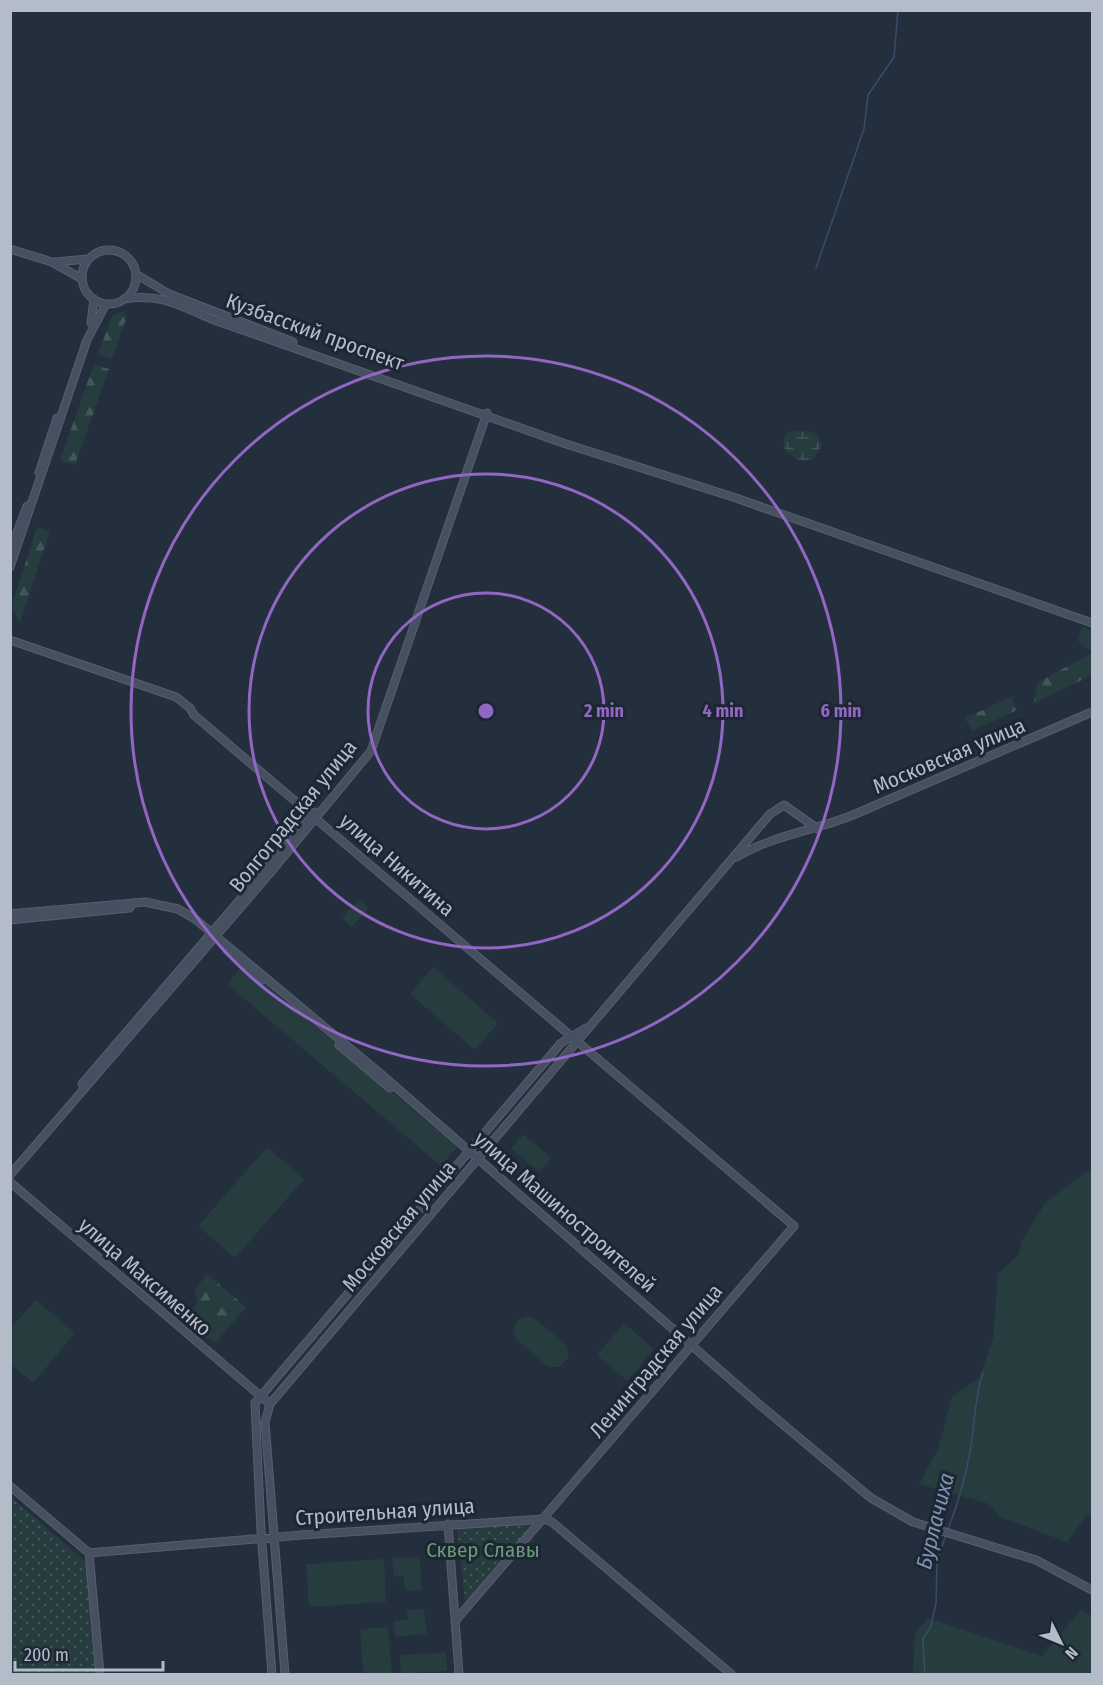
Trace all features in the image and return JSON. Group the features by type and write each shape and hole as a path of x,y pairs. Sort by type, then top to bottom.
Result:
{"main road":[{"path":"10,249 52,262 82,279"},
{"path":"52,262 88,259 95,254 112,250 128,258 136,274 133,289 124,299"},
{"path":"88,259 82,279 87,292 94,299 106,304 124,299 157,297 214,320 1092,623"},
{"name":"Кузбасский проспект","path":"136,274 169,294 485,414"},
{"path":"10,551 92,320 94,299"},
{"path":"10,567 87,340 106,304"},
{"name":"Волгоградская улица","path":"10,1175 365,758 375,740 485,414"},
{"name":"улица Никитина","path":"10,640 176,697 579,1043"},
{"name":"Московская улица","path":"729,862 766,843 818,829 1092,712"},
{"name":"Московская улица","path":"270,1404 579,1043 586,1028 770,814 784,805 806,818 818,829"},
{"path":"802,834 807,827 806,818"},
{"path":"755,831 758,841 766,843"},
{"name":"улица Машиностроителей","path":"10,914 145,902 178,909 213,935 468,1151 871,1498 902,1518 1036,1560 1092,1590"},
{"path":"10,920 151,906 172,912 213,935 10,1168"},
{"name":"Московская улица","path":"259,1397 540,1066 569,1034 586,1028"},
{"name":"Ленинградская улица","path":"456,1620 794,1226 579,1043"},
{"name":"улица Максименко","path":"10,1182 259,1397 270,1404"},
{"path":"310,1336 320,1345"},
{"path":"259,1397 254,1409 272,1674"},
{"path":"270,1404 265,1422 285,1674"},
{"path":"10,1486 89,1553 100,1674"},
{"path":"544,1519 552,1522 731,1674"},
{"name":"Строительная улица","path":"89,1553 274,1537 544,1519"},
{"path":"448,1524 459,1674"}],"green space":[{"path":"123,311 127,316 112,359 98,354 112,316"},
{"path":"94,364 109,369 75,465 60,460"},
{"path":"801,430 816,433 822,444 814,459 805,461 796,458 783,446 786,433"},
{"path":"37,527 50,531 20,622 11,608"},
{"path":"1082,627 1092,631 1092,653 1078,641"},
{"path":"1092,653 1092,675 1033,704 1038,682"},
{"path":"1011,697 1017,710 972,731 965,718"},
{"path":"358,900 367,906 367,910 352,927 342,918"},
{"path":"244,965 457,1147 441,1166 227,984"},
{"path":"433,967 498,1023 475,1050 410,994"},
{"path":"523,1134 551,1158 539,1172 511,1149"},
{"path":"267,1147 304,1179 235,1258 198,1226"},
{"path":"1092,1168 1092,1517 1087,1515 1067,1542 1000,1517 989,1504 919,1484 938,1449 952,1397 979,1378 993,1340 998,1274 1019,1254 1022,1240 1046,1202"},
{"path":"207,1274 246,1307 216,1342 204,1337 187,1322 198,1300 194,1291"},
{"path":"36,1300 75,1333 33,1383 11,1364 10,1329"},
{"path":"527,1316 534,1318 566,1345 569,1357 560,1367 549,1367 516,1339 515,1324 519,1319"},
{"path":"624,1323 654,1349 627,1381 597,1355"},
{"path":"10,1496 88,1564 97,1674 11,1674"},
{"name":"Сквер Славы","path":"523,1522 532,1530 470,1600 465,1600 457,1528"},
{"path":"420,1557 422,1590 405,1591 404,1576 394,1577 392,1558"},
{"path":"384,1559 386,1602 309,1607 306,1564"},
{"path":"424,1609 427,1634 395,1637 394,1621 408,1620 407,1610"},
{"path":"1081,1610 1092,1616 1092,1674 913,1674 915,1634 928,1618 1042,1656"},
{"path":"388,1627 392,1674 363,1674 360,1629"},
{"path":"446,1652 447,1671 401,1674 400,1655"}],"waterway":[{"path":"816,268 864,129 868,95 894,57 898,10"},
{"name":"Бурлачиха","path":"948,1529 966,1472 983,1373"},
{"name":"Бурлачиха","path":"925,1674 923,1639 931,1626 936,1603 937,1563 946,1534"}]}
